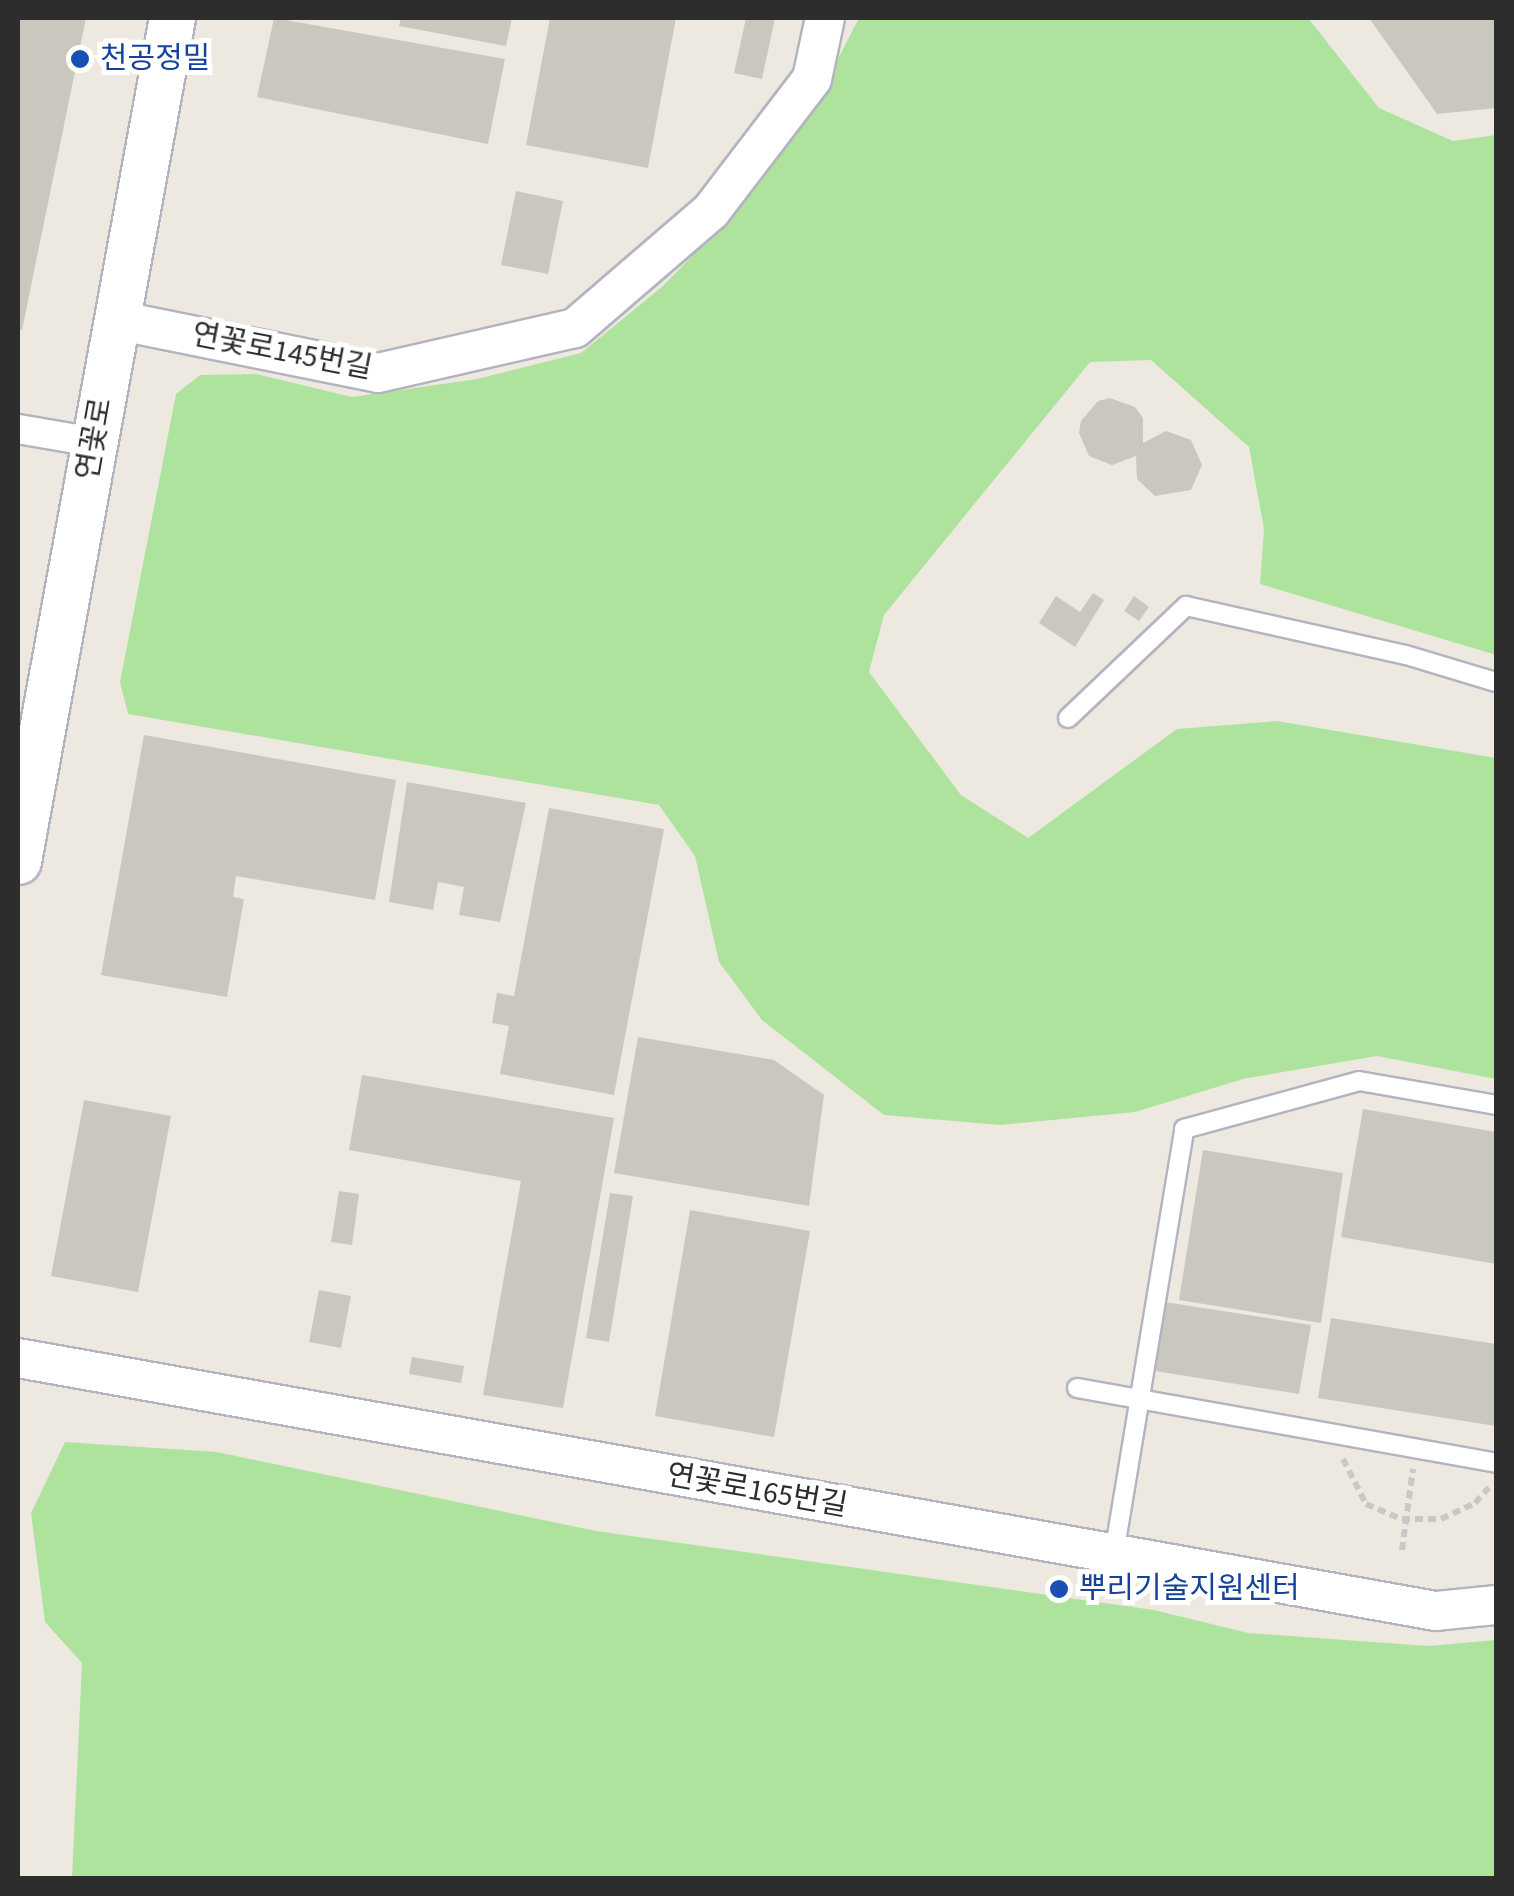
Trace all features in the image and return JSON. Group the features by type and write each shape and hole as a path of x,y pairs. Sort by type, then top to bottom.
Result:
{"street":[{"name":"연꽃로","path":"18,862 172,18"},
{"name":"연꽃로145번길","path":"116,320 378,373 574,328 711,211 812,80 825,18"},
{"path":"18,429 94,442"},
{"name":"연꽃로165번길","path":"18,1358 1436,1611 1496,1605"}],"lane":[{"path":"1068,718 1186,606 1496,682"},
{"path":"1114,1555 1184,1129 1359,1081 1496,1105"},
{"path":"1076,1388 1496,1463"}],"path":[{"path":"1334,1434 1366,1504 1402,1519 1441,1519 1475,1503 1496,1477"},
{"path":"1402,1550 1402,1519 1416,1448"}],"green space":[{"path":"859,18 1308,18 1379,108 1453,141 1496,135 1496,655 1260,584 1264,529 1249,447 1151,360 1090,362 884,615 869,672 961,795 1028,838 1177,729 1277,721 1496,758 1496,1079 1377,1056 1243,1079 1135,1112 1000,1125 884,1115 762,1020 719,962 695,856 659,805 128,714 120,682 176,394 200,375 256,374 352,397 477,379 581,353 663,286 745,201 826,82"},
{"path":"65,1442 217,1452 596,1531 1154,1610 1248,1633 1428,1646 1496,1640 1496,1878 72,1878 82,1663 45,1622 31,1513"}],"building":[{"path":"18,18 86,18 22,330 18,329"},
{"path":"274,18 505,59 488,144 257,97"},
{"path":"401,18 512,18 506,46 399,26"},
{"path":"550,18 676,18 648,168 526,145"},
{"path":"746,18 775,18 762,79 734,73"},
{"path":"1369,18 1496,18 1496,108 1437,114"},
{"path":"516,191 563,201 548,274 501,265"},
{"path":"1110,398 1135,407 1143,418 1143,443 1166,431 1191,440 1202,465 1191,490 1155,496 1137,479 1136,456 1112,465 1089,456 1079,433 1081,421 1098,401"},
{"path":"1093,593 1104,600 1075,647 1039,623 1056,596 1080,612"},
{"path":"1134,596 1149,607 1139,621 1124,611"},
{"path":"144,735 396,780 375,900 236,876 233,897 244,899 227,997 101,975"},
{"path":"407,782 526,803 500,922 459,915 464,887 438,882 433,910 389,902"},
{"path":"549,808 664,829 614,1095 500,1074 509,1026 492,1023 497,993 514,996"},
{"path":"638,1037 774,1060 824,1095 809,1206 614,1173"},
{"path":"362,1075 614,1118 563,1408 483,1395 521,1181 349,1150"},
{"path":"84,1100 171,1116 138,1292 51,1276"},
{"path":"1363,1109 1496,1132 1496,1264 1341,1237"},
{"path":"1203,1150 1343,1173 1321,1323 1179,1300"},
{"path":"339,1191 359,1194 352,1245 331,1242"},
{"path":"610,1193 633,1196 609,1342 586,1338"},
{"path":"690,1210 810,1231 774,1437 655,1416"},
{"path":"319,1290 351,1296 341,1348 309,1342"},
{"path":"1165,1302 1311,1325 1299,1394 1155,1371"},
{"path":"1331,1318 1496,1344 1496,1426 1318,1398"},
{"path":"412,1357 464,1366 461,1383 409,1374"}],"place":[{"name":"천공정밀","path":"80,59"},
{"name":"뿌리기술지원센터","path":"1059,1589"}]}
